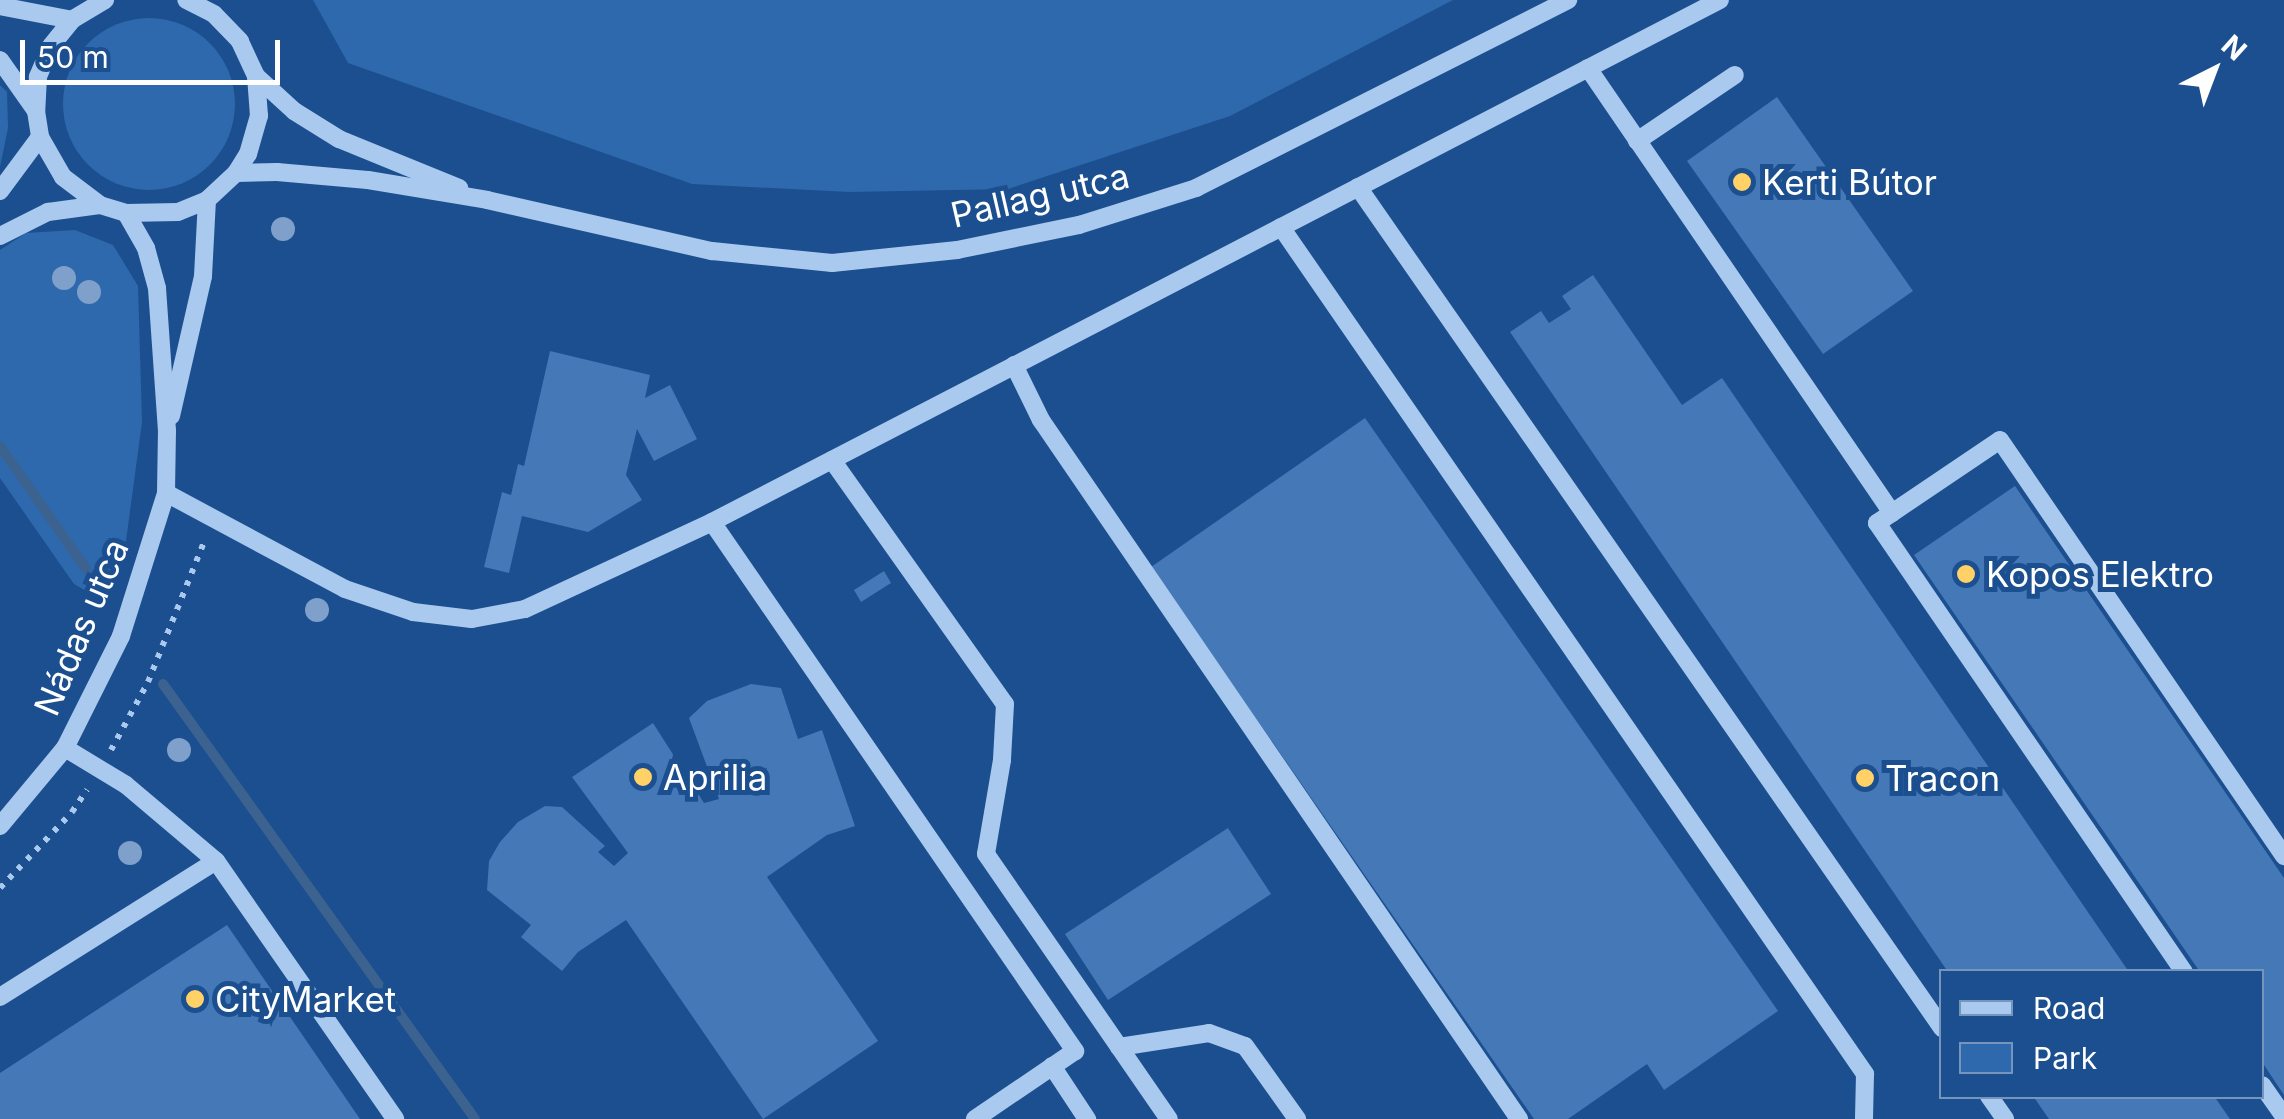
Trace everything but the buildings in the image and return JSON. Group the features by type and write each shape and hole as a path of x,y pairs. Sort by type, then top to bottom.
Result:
{"street":[{"path":"105,0 72,20 44,62 36,111 40,136 63,177 100,205 126,214 178,212 207,200 236,173 248,154 259,116 256,76 240,41 214,14 186,0"},
{"name":"Pallag utca","path":"487,200 712,252 832,264 957,250 1079,225 1196,188 1568,0"},
{"path":"166,492 344,589 412,612 472,619 524,608 712,522 1720,0"},
{"path":"0,6 72,20"},
{"path":"0,60 36,111"},
{"path":"1588,68 1892,514"},
{"path":"1638,141 1735,75"},
{"path":"256,76 294,111 340,139 487,200"},
{"path":"0,192 40,136"},
{"path":"236,173 277,172 368,180 487,200"},
{"path":"1358,187 1939,1024"},
{"name":"Nádas utca","path":"168,432 203,276 207,200"},
{"path":"0,236 48,212 100,205"},
{"name":"Nádas utca","path":"0,826 64,748 121,636 166,492 168,432 157,288 146,248 126,214"},
{"path":"1282,227 1864,1074 1864,1119"},
{"path":"1014,365 1041,420 1519,1119"},
{"path":"2182,969 1877,524 2000,440 2284,856"},
{"path":"832,460 1005,704 1002,760 986,854 1169,1119"},
{"path":"712,522 1074,1051 977,1118"},
{"path":"64,748 102,767 216,860 394,1119"},
{"path":"0,997 216,860"},
{"path":"1119,1047 1209,1033 1246,1046 1297,1119"},
{"path":"1052,1066 1088,1119"},
{"path":"2264,1087 2284,1118"}],"path":[{"path":"0,888 72,812 102,767 148,682 190,571 215,519"}],"green space":[{"path":"313,0 1453,0 1230,116 1008,189 849,192 692,184 348,63"},
{"path":"149,18 182,25 210,43 228,71 235,104 228,137 210,165 182,183 149,190 116,183 88,165 70,137 63,104 70,71 88,43 116,25"},
{"path":"0,85 7,92 8,128 0,167"},
{"path":"75,230 113,245 138,286 142,422 126,541 100,599 74,584 0,478 0,250 26,233"}],"waterway":[{"path":"0,446 86,569"},
{"path":"163,684 475,1119"}],"place":[{"name":"Kerti Bútor","path":"1742,182"},
{"name":"Kopos Elektro","path":"1966,574"},
{"name":"Aprilia","path":"643,777"},
{"name":"Tracon","path":"1865,778"},
{"name":"CityMarket","path":"195,999"}]}
